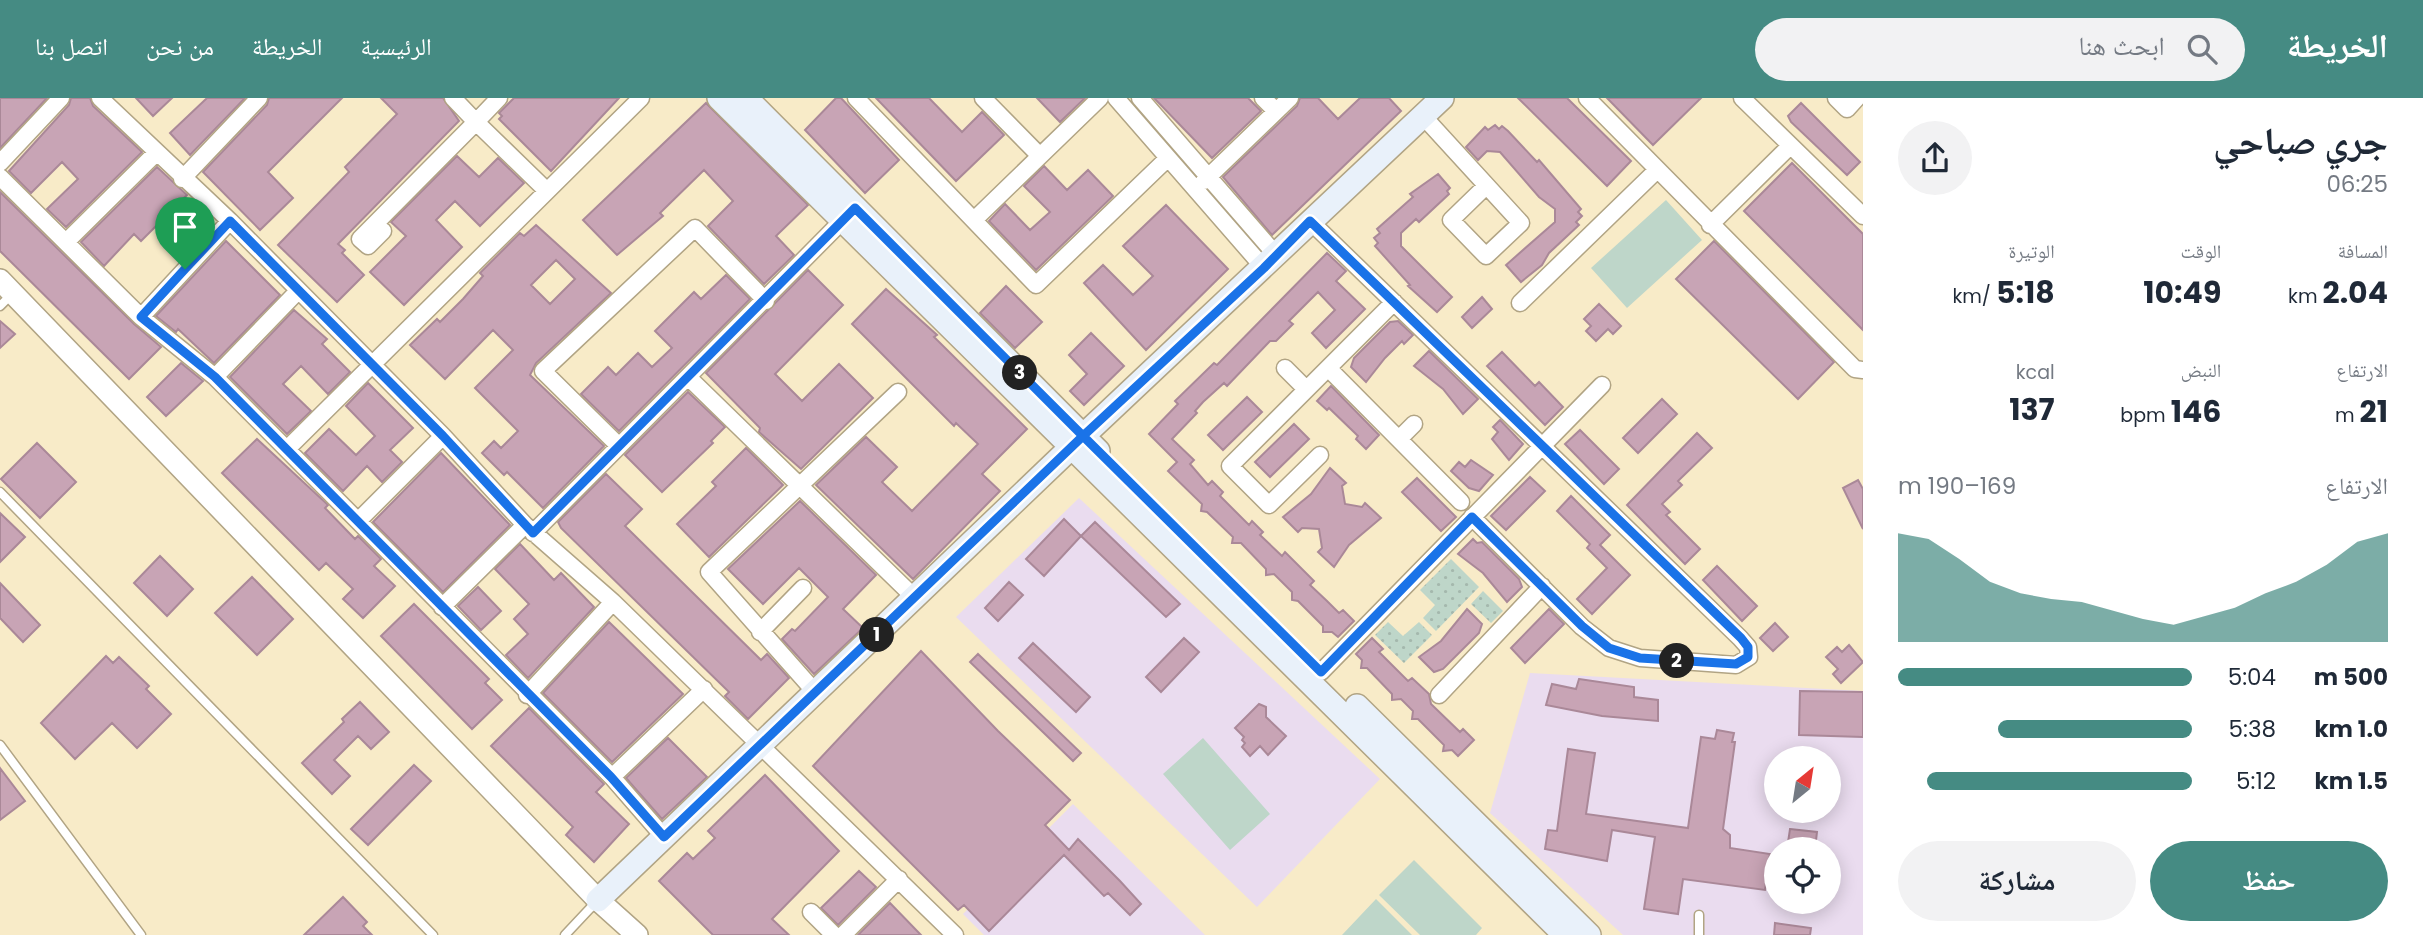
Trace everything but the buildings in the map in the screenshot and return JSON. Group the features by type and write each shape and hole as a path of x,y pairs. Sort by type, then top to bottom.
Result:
{"main road":[{"path":"719,98 848,215 1078,441 1565,935"},
{"path":"746,98 848,215"},
{"path":"598,900 1442,98"},
{"path":"1078,441 1321,672 1589,935"}],"street":[{"path":"0,163 61,98"},
{"path":"100,98 182,179 230,221 443,436 529,529 704,689 955,935"},
{"path":"182,179 259,98"},
{"path":"453,98 547,191"},
{"path":"383,231 368,246 360,239 499,98"},
{"path":"287,449 369,363 641,98"},
{"path":"856,98 1036,285 1168,158"},
{"path":"984,98 1040,156"},
{"path":"974,220 1100,98"},
{"path":"1116,98 1196,189 1271,262"},
{"path":"1139,98 1209,176 1271,262"},
{"path":"1263,98 1276,111"},
{"path":"1196,189 1290,98"},
{"path":"1587,98 1656,171 1855,369 1863,370"},
{"path":"1742,98 1863,216"},
{"path":"1836,98 1847,109 1857,98"},
{"path":"1423,116 1521,223 1486,256 1451,220 1486,186"},
{"path":"1710,225 1790,146"},
{"path":"66,242 156,153"},
{"path":"1520,303 1656,171"},
{"path":"0,177 141,317 215,377 611,777 664,837"},
{"path":"442,607 618,445 766,300 848,215"},
{"path":"141,317 230,221"},
{"path":"1310,221 1741,638 1748,647 1748,657 1736,664 1640,658 1609,648 1472,517"},
{"path":"618,445 543,371 695,228 766,300"},
{"path":"215,377 298,291"},
{"path":"4,293 598,900 637,935"},
{"path":"1320,455 1269,505 1230,466 1394,302"},
{"path":"1285,368 1306,389"},
{"path":"1328,368 1461,502"},
{"path":"688,377 915,598"},
{"path":"1321,672 1602,385"},
{"path":"816,693 709,572 898,392"},
{"path":"1399,439 1414,424"},
{"path":"358,521 443,436"},
{"path":"1439,695 1542,586"},
{"path":"760,632 803,588"},
{"path":"527,695 613,603"},
{"path":"611,777 704,689"},
{"path":"843,935 898,879"},
{"path":"811,912 834,935"}],"lane":[{"path":"0,492 433,935"},
{"path":"0,745 141,935"},
{"path":"565,935 598,900"},
{"path":"1699,915 1699,935"}],"shaded area":[{"path":"1079,498 1380,779 1257,907 956,617"},
{"path":"1530,673 1863,691 1863,935 1623,935 1490,813"},
{"path":"1073,804 1205,935 984,935 963,914"}],"green space":[{"path":"1666,200 1702,240 1627,308 1591,268"},
{"path":"1451,559 1479,587 1436,631 1423,618 1435,605 1420,590"},
{"path":"1483,591 1503,611 1491,623 1471,604"},
{"path":"1388,622 1403,636 1419,622 1432,635 1404,663 1375,635"},
{"path":"1203,738 1270,814 1230,850 1163,774"},
{"path":"1414,860 1482,928 1476,935 1420,935 1379,895"},
{"path":"1376,899 1412,935 1342,935"}],"route":[{"path":"185,269 141,317 215,377 611,777 664,837 1083,436 1321,672 1472,517 1582,626 1609,648 1640,658 1736,664 1746,661 1748,657 1748,647 1741,638 1310,221 1277,256 1083,436 855,208 533,533 443,436 230,221 185,269"}]}
